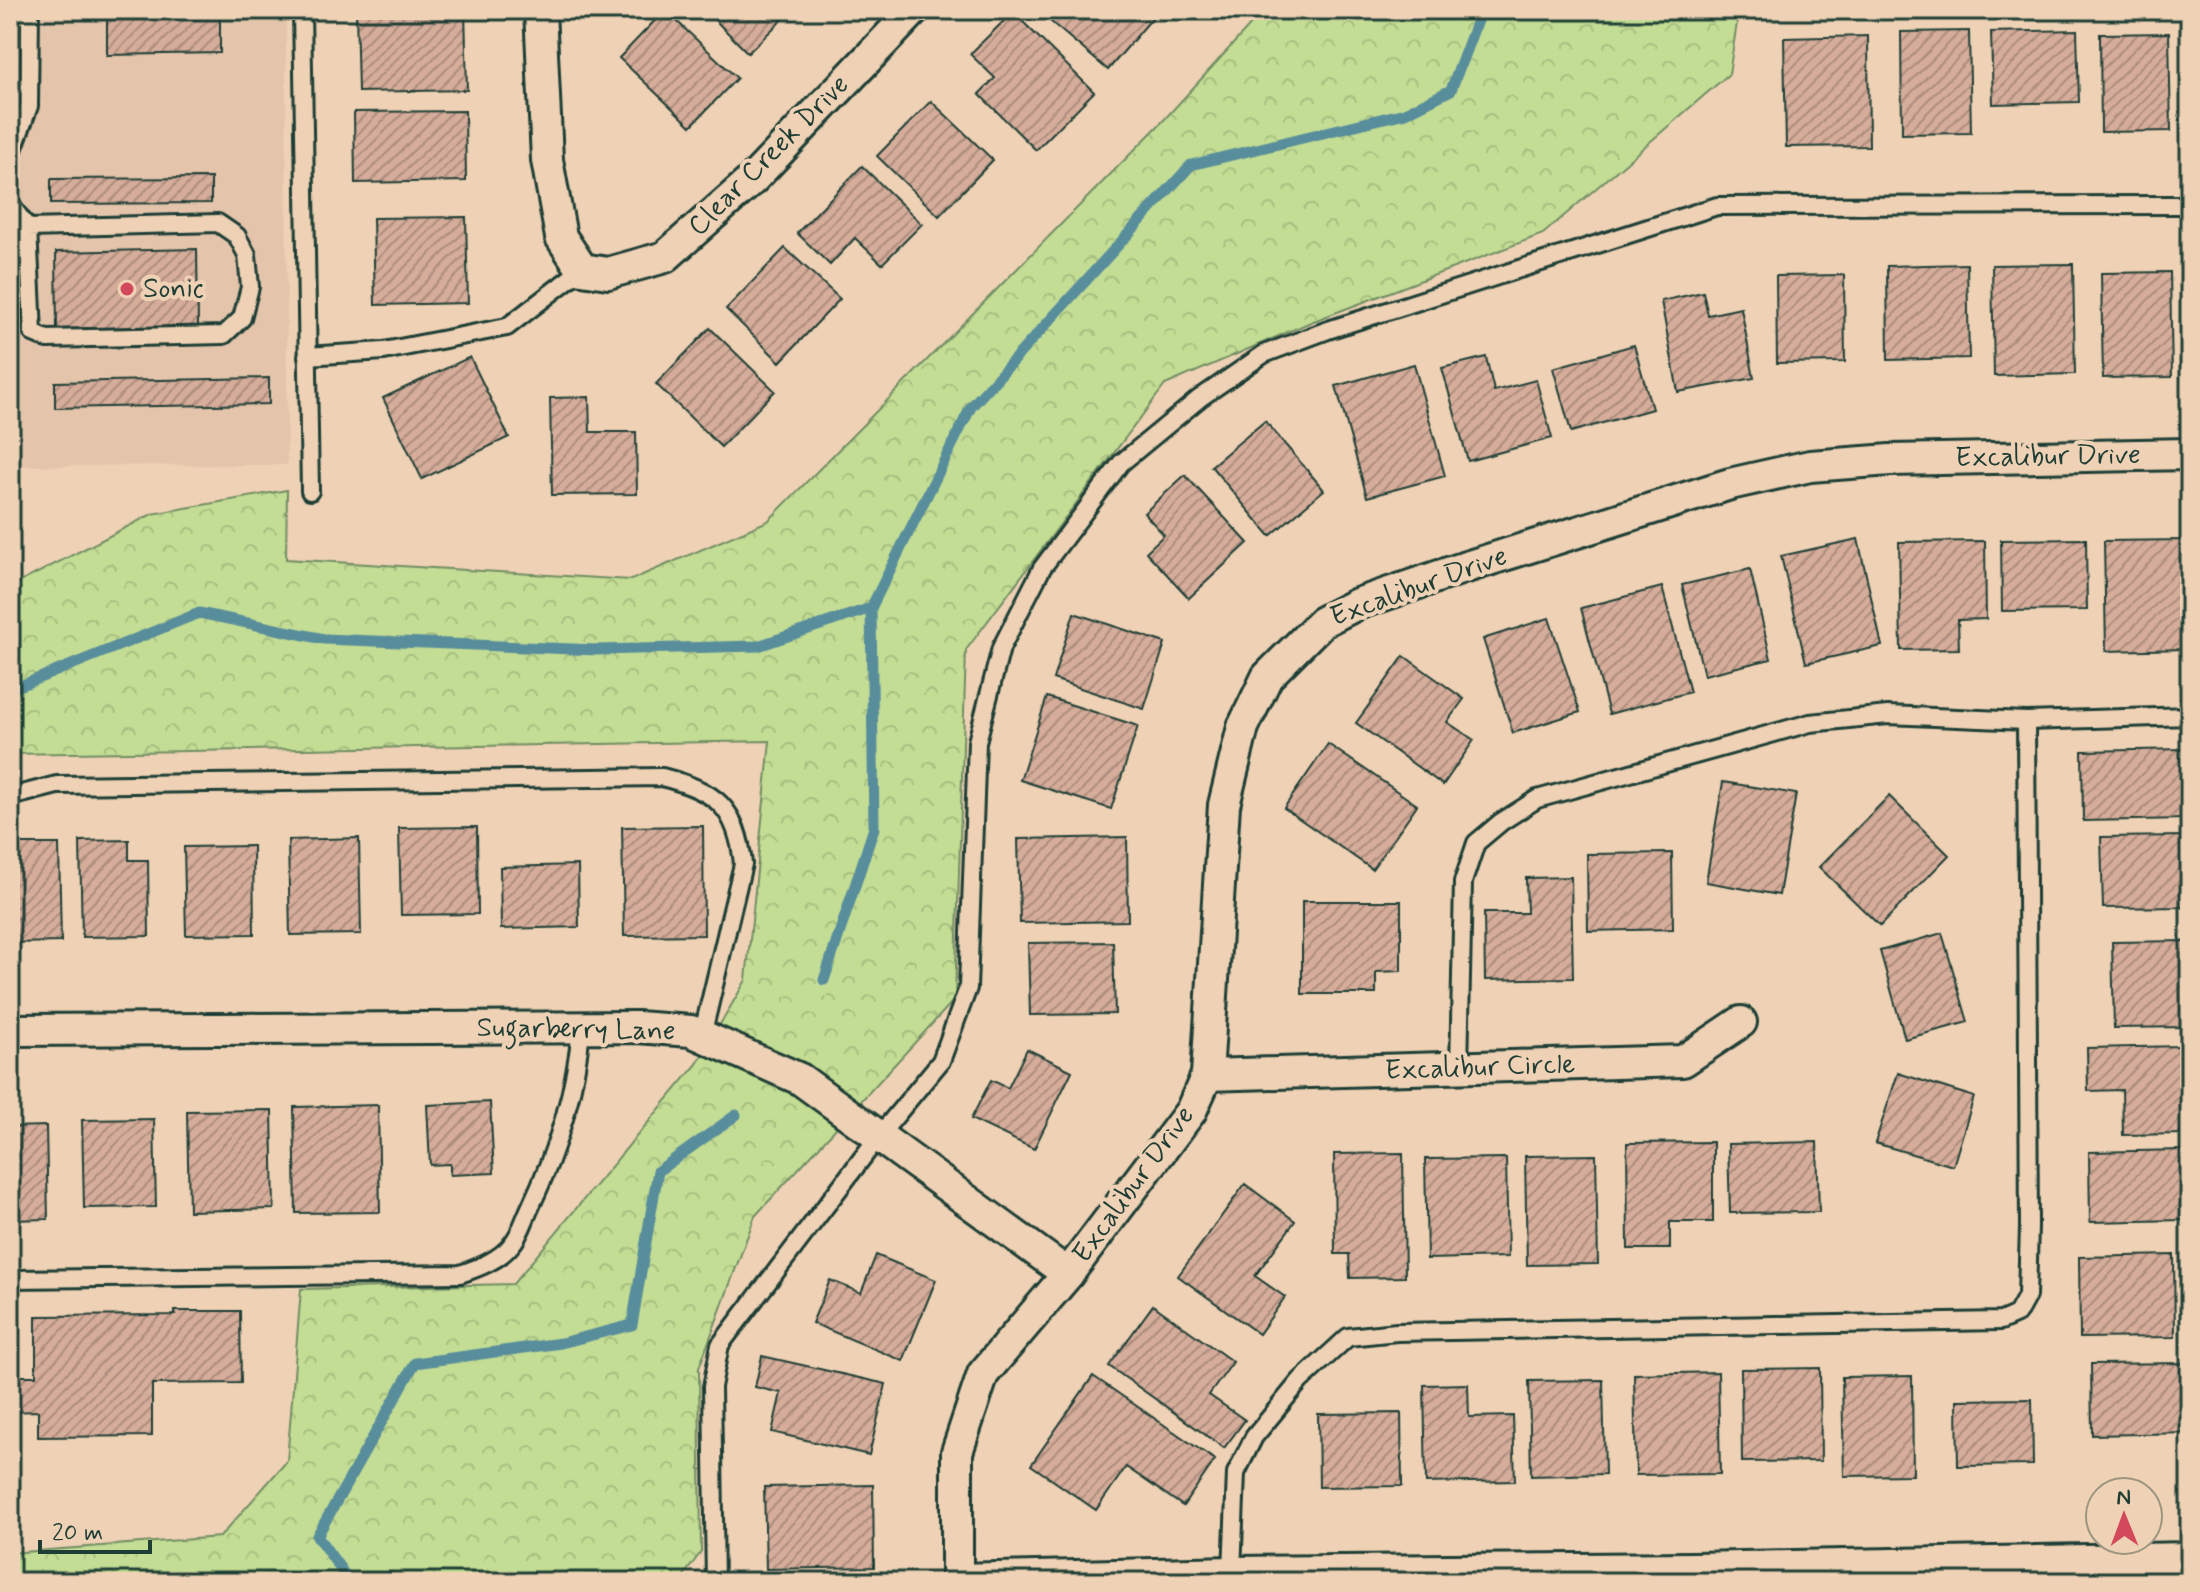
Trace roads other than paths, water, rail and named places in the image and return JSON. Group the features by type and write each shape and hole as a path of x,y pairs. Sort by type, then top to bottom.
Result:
{"street":[{"path":"540,10 547,160 561,237 595,271"},
{"name":"Clear Creek Drive","path":"595,271 665,257 753,179 914,10"},
{"name":"Excalibur Drive","path":"957,1581 957,1452 983,1374 1068,1274 1191,1111 1207,1075 1224,805 1243,727 1267,677 1322,622 1357,604 1463,568 1730,484 1810,466 1890,460 2190,454"},
{"name":"Excalibur Circle","path":"1207,1075 1683,1061 1741,1022"},
{"name":"Sugarberry Lane","path":"10,1030 637,1027 691,1031 800,1079 1068,1274"},
{"path":"957,1581 1232,1572 1693,1568 2190,1558"}],"lane":[{"path":"10,158 29,106 30,10"},
{"path":"302,10 310,491"},
{"path":"10,204 28,228 33,333 47,339 224,335 242,318 250,287 247,255 237,236 218,223 28,228"},
{"path":"715,1582 712,1387 720,1345 879,1136 941,1061 968,988 977,742 1001,648 1042,568 1121,463 1200,398 1264,354 1328,330 1717,206 2190,205"},
{"path":"307,356 384,351 507,327 595,271"},
{"path":"1459,1069 1463,882 1476,843 1501,822 1537,799 1810,723 1888,715 2026,721 2190,716"},
{"path":"1232,1572 1236,1473 1254,1437 1300,1381 1348,1337 1397,1332 2001,1321 2017,1314 2027,1296 2029,1226 2026,721"},
{"path":"10,797 57,785 662,777 692,785 708,794 731,815 741,840 743,864 735,908 702,1036"},
{"path":"10,1279 460,1274 485,1265 512,1244 533,1200 559,1135 578,1063 581,1028"}],"waterway":[{"path":"824,980 874,828 871,608 971,407 1191,165 1405,113 1451,90 1481,10"},
{"path":"10,690 199,613 324,639 597,650 758,646 871,608"},
{"path":"350,1582 317,1536 415,1363 561,1343 632,1325 658,1171 736,1115"}],"place":[{"name":"Sonic","path":"127,289"}]}
